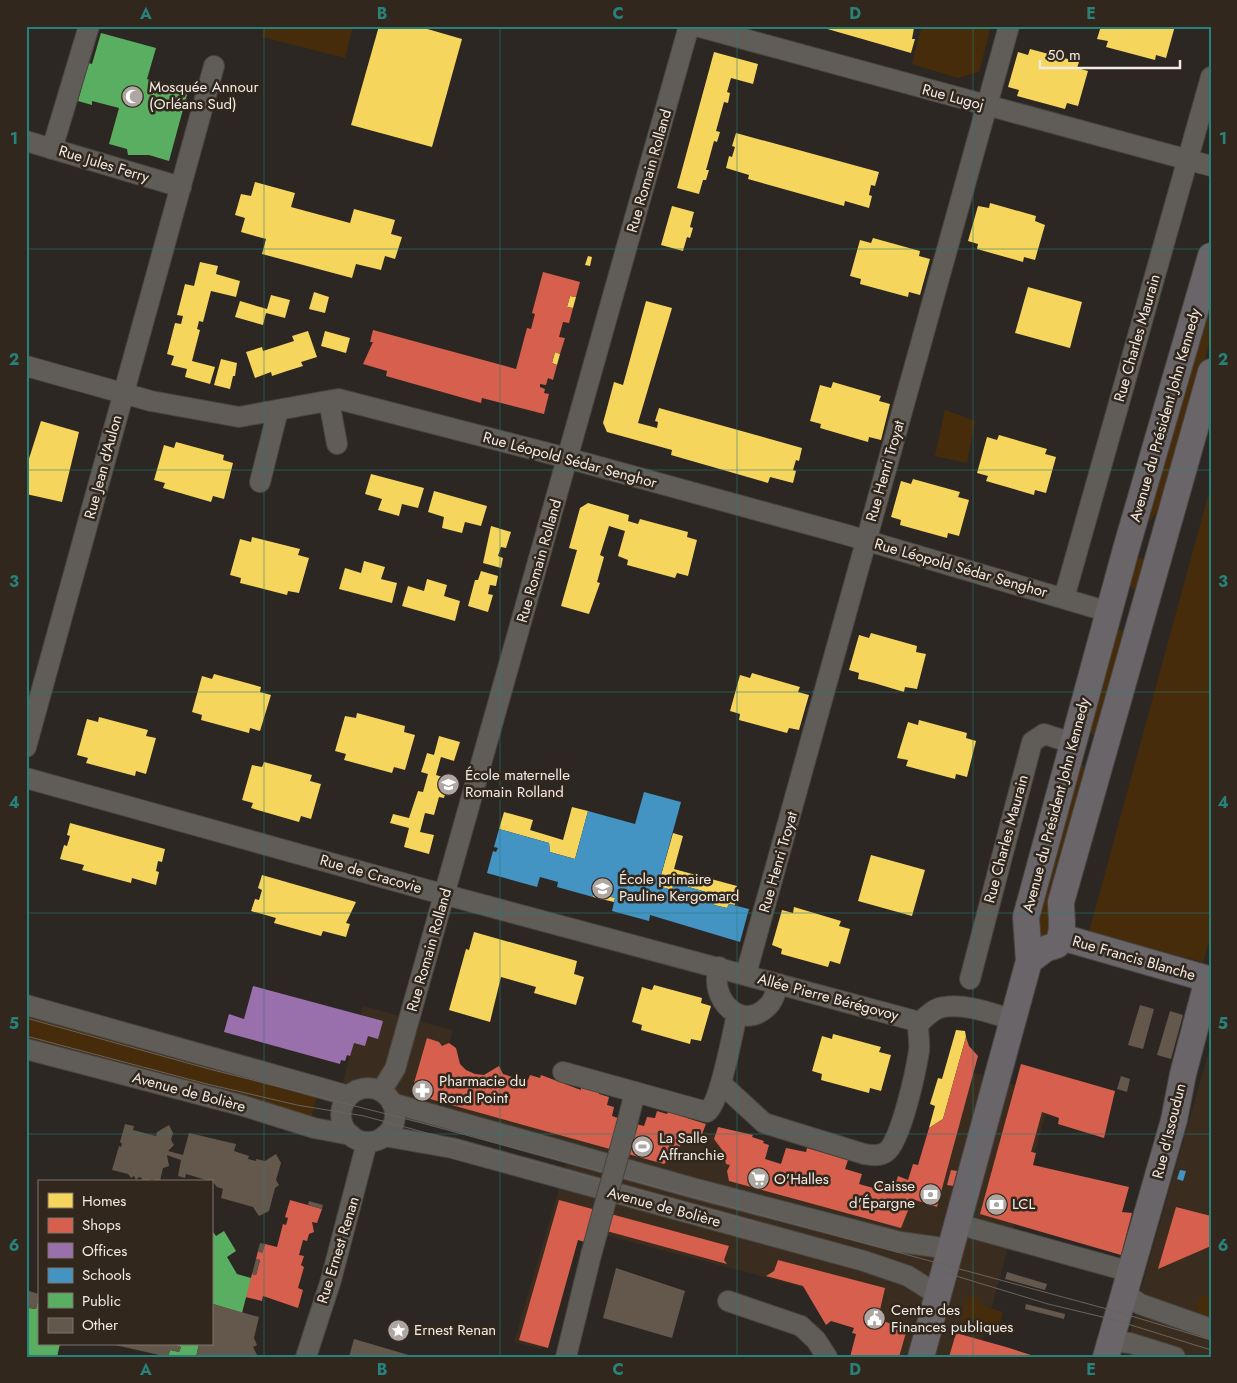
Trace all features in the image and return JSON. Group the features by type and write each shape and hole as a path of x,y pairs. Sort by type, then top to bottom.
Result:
{"main road":[{"name":"Avenue du Président John Kennedy","path":"921,1357 1029,961 1026,917 1072,743 1211,256"},
{"name":"Avenue du Président John Kennedy","path":"1061,937 1063,927 1061,902 1211,372"},
{"path":"1109,612 1140,621"},
{"path":"1072,743 1104,753"},
{"path":"1029,961 1045,949 1057,945 1061,937"},
{"name":"Rue Francis Blanche","path":"1061,937 1209,974"},
{"name":"Rue d'Issoudun","path":"1108,1349 1121,1280 1140,1244 1174,1120 1182,1074 1209,974"}],"street":[{"path":"52,149 89,26"},
{"name":"Rue Romain Rolland","path":"386,1097 445,894 689,26"},
{"name":"Rue Lugoj","path":"696,26 1211,166"},
{"name":"Rue Henri Troyat","path":"746,974 1009,26"},
{"name":"Rue Jean d'Aulon","path":"26,747 214,66"},
{"name":"Rue Charles Maurain","path":"1064,598 1211,77"},
{"name":"Rue Jules Ferry","path":"26,141 181,188"},
{"name":"Rue Léopold Sédar Senghor","path":"26,366 151,401 239,418 338,399 567,458 866,541 1109,612"},
{"path":"329,401 337,444"},
{"path":"260,482 278,410"},
{"name":"Rue Charles Maurain","path":"970,979 1032,742 1044,734 1072,743"},
{"name":"Rue de Cracovie","path":"26,778 445,894 746,974"},
{"path":"719,967 716,981 720,998 737,1014 747,1015 758,1012 770,1005 778,984"},
{"name":"Allée Pierre Bérégovoy","path":"720,1086 726,1088 764,1123 864,1154 877,1156 886,1153 894,1144 900,1130 919,1050 918,1024 912,1020 746,974"},
{"path":"26,1005 349,1096"},
{"path":"918,1024 932,1012 943,1007 961,1007 1014,1020"},
{"path":"564,1072 707,1112 713,1108 720,1086 737,1014"},
{"name":"Avenue de Bolière","path":"26,1049 244,1106 314,1128 367,1138 452,1148 864,1261 908,1276 938,1295"},
{"path":"364,1088 386,1097 394,1110 393,1124 367,1138 342,1120 344,1104 349,1096 364,1088"},
{"path":"566,1357 635,1092"},
{"name":"Avenue de Bolière","path":"386,1097 711,1192 898,1241 950,1249"},
{"name":"Rue Ernest Renan","path":"306,1357 331,1280 367,1138"},
{"path":"972,1228 1121,1280 1140,1304 1211,1329"},
{"path":"728,1301 801,1326 816,1340 827,1357"},
{"path":"1108,1349 1130,1343 1175,1357"}],"shaded area":[{"path":"265,26 353,26 345,58 262,37"},
{"path":"922,26 991,26 979,72 958,78 912,64"},
{"path":"1211,285 1211,337 1163,505 1150,521 1146,520"},
{"path":"945,410 975,421 967,463 935,456"},
{"path":"1211,485 1211,936 1203,962 1089,932"},
{"path":"1136,557 1147,560 1136,590 1131,588 1128,581"},
{"path":"1118,629 1127,634 1096,734 1091,734 1089,731 1115,631"},
{"path":"1081,762 1085,771 1057,929 1041,939 1038,923"},
{"path":"363,1006 453,1030 443,1067 663,1142 693,1129 727,1137 745,1165 883,1201 939,1179 968,1071 1051,1095 979,1352 981,1357 881,1357 848,1299 578,1228 541,1349 514,1342 568,1158 342,1086"},
{"path":"26,1013 318,1091 311,1119 26,1042"},
{"path":"1211,1044 1211,1357 1124,1357 1145,1275"},
{"path":"968,1295 981,1299 980,1305 1003,1312 996,1335 960,1325"},
{"path":"1200,1295 1211,1298 1211,1324 1194,1319"}],"building: Homes":[{"path":"379,26 417,26 462,39 432,147 351,125"},
{"path":"817,26 919,26 918,29 914,28 912,39 915,39 911,53"},
{"path":"1101,26 1175,26 1166,58 1156,55 1155,60 1106,47 1108,41 1097,39"},
{"path":"1030,49 1079,62 1077,68 1088,71 1078,106 1067,103 1065,109 1017,96 1019,90 1008,87 1018,52 1028,55"},
{"path":"714,52 758,64 753,84 731,78 727,92 730,93 728,103 724,102 716,131 720,132 717,142 714,141 706,170 709,170 706,180 703,180 699,194 677,188"},
{"path":"736,133 879,172 875,186 871,185 869,195 872,196 869,208 845,201 844,206 748,179 749,175 726,168 729,156 732,157 735,147 732,146"},
{"path":"255,182 295,193 291,207 350,223 354,209 395,220 391,234 402,237 395,259 385,256 381,270 356,264 352,278 262,254 266,239 241,232 245,218 235,215 241,194 251,196"},
{"path":"990,203 1036,216 1035,221 1045,225 1035,260 1024,257 1023,262 977,249 978,244 968,241 978,206 989,208"},
{"path":"672,206 694,212 690,227 693,228 690,238 687,237 683,251 661,245"},
{"path":"873,238 920,251 919,256 930,259 920,295 909,292 908,297 860,284 861,279 850,276 860,240 871,243"},
{"path":"588,256 592,257 590,266 585,265"},
{"path":"200,262 218,266 216,274 240,281 236,297 211,291 203,322 199,321 197,329 200,330 192,361 215,367 210,384 185,377 187,369 171,365 174,356 167,354 175,323 181,324 183,316 177,315 185,284 194,286"},
{"path":"1028,287 1082,302 1070,348 1015,333"},
{"path":"314,292 329,297 325,313 309,309"},
{"path":"271,295 290,300 285,318 266,313 263,325 235,317 240,301 267,309"},
{"path":"570,296 576,297 573,308 567,307"},
{"path":"646,301 672,308 638,423 657,428 658,422 655,421 659,408 802,448 799,461 796,460 793,470 796,471 793,483 770,477 768,483 671,455 672,450 607,432 603,423 614,382 623,385"},
{"path":"308,331 317,357 301,362 303,366 272,376 271,372 255,378 246,352 262,347 263,351 294,341 292,336"},
{"path":"325,331 350,338 346,353 321,346"},
{"path":"555,352 560,354 557,365 552,363"},
{"path":"221,359 237,363 230,389 214,385"},
{"path":"833,382 881,396 879,401 890,404 881,440 869,437 868,442 820,428 821,424 810,421 820,385 831,388"},
{"path":"41,421 79,432 62,502 26,494 26,468"},
{"path":"999,435 1047,449 1045,454 1056,457 1046,493 1035,490 1034,495 986,481 988,476 977,473 987,437 997,440"},
{"path":"176,442 224,455 223,460 233,463 224,499 213,496 211,502 163,488 165,483 154,480 164,445 174,448"},
{"path":"371,474 424,488 418,508 402,504 399,516 378,510 382,499 365,494"},
{"path":"913,479 960,492 958,497 969,500 959,536 948,533 947,538 900,525 901,520 891,517 901,481 911,484"},
{"path":"434,491 487,506 481,526 465,522 462,533 442,528 444,517 428,512"},
{"path":"588,503 629,515 628,521 638,524 640,519 688,532 687,537 697,540 688,576 677,573 675,578 627,565 628,560 618,556 625,531 609,526 600,555 604,557 597,582 600,583 589,614 561,606 577,550 569,548 580,508"},
{"path":"491,526 511,532 506,548 501,547 498,556 503,558 501,568 483,563"},
{"path":"252,537 300,549 298,555 309,558 299,593 288,591 287,595 240,583 241,578 230,575 240,539 251,542"},
{"path":"364,561 385,567 381,579 397,583 392,603 339,589 345,568 361,573"},
{"path":"481,571 498,576 496,586 490,585 488,594 493,595 488,612 468,606 475,580 478,580"},
{"path":"427,579 447,585 444,596 460,601 455,621 402,606 408,586 424,591"},
{"path":"871,633 917,646 916,652 926,654 917,689 905,687 904,692 858,679 859,673 849,670 859,635 869,638"},
{"path":"752,673 800,687 798,692 809,695 799,730 789,728 787,733 739,720 740,714 730,711 740,675 750,678"},
{"path":"214,674 261,687 260,692 271,695 260,731 250,728 249,733 201,720 202,715 192,712 202,676 212,679"},
{"path":"357,713 405,726 404,732 415,735 405,770 394,767 392,773 344,760 346,754 335,751 345,716 356,718"},
{"path":"99,717 148,730 146,736 156,738 146,774 136,771 135,776 86,763 88,758 77,755 87,719 98,722"},
{"path":"919,720 967,733 966,738 976,741 967,777 956,774 955,779 906,766 908,760 897,758 908,722 918,725"},
{"path":"439,736 460,742 454,761 441,757 436,775 449,779 444,798 439,797 434,815 425,813 420,832 434,835 429,854 404,847 409,828 390,823 393,814 409,818 418,791 423,792 428,774 421,772 427,753 434,755"},
{"path":"264,762 312,775 310,781 321,784 311,819 301,816 299,822 251,808 253,803 242,800 252,765 262,767"},
{"path":"572,807 588,811 575,859 550,852 549,843 499,829 504,812 533,820 530,830 563,840"},
{"path":"70,823 165,849 162,862 158,861 156,871 159,872 156,885 132,878 131,883 82,870 84,865 60,859 64,845 67,846 70,836 67,835"},
{"path":"673,833 683,836 674,869 737,886 735,905 729,904 727,908 714,905 717,895 674,883 672,890 658,886"},
{"path":"871,855 925,870 912,916 858,901"},
{"path":"262,875 356,902 346,923 350,924 346,937 323,931 321,936 274,923 276,918 251,911 255,899 259,900 262,890 258,888"},
{"path":"594,892 615,898 614,902 593,897"},
{"path":"794,907 841,921 839,926 850,929 840,964 830,961 828,967 781,954 782,949 772,945 782,910 793,913"},
{"path":"474,932 577,961 574,974 584,977 576,1005 534,993 536,987 501,977 490,1022 449,1010 466,949 469,950"},
{"path":"654,985 702,998 701,1003 711,1006 701,1041 691,1039 690,1044 641,1030 642,1025 632,1022 642,987 652,990"},
{"path":"956,1030 965,1031 966,1037 943,1119 929,1128 935,1106 930,1104 938,1078 942,1079"},
{"path":"833,1034 881,1047 879,1052 891,1055 881,1091 870,1088 869,1093 821,1080 822,1074 812,1071 822,1036 832,1039"}],"building: Shops":[{"path":"543,272 580,282 576,297 570,296 567,307 573,308 569,323 563,322 559,337 565,338 560,354 555,352 552,363 557,365 553,380 548,378 546,385 540,384 540,387 545,389 544,393 549,394 544,414 482,398 481,403 386,376 387,371 363,364 373,342 370,342 373,330 516,369 527,328 531,329 535,314 532,313"},
{"path":"966,1037 969,1046 978,1056 937,1207 915,1200 911,1203 901,1228 729,1181 727,1171 730,1165 726,1164 723,1151 714,1139 718,1127 753,1135 752,1137 764,1141 763,1143 769,1145 765,1159 781,1164 786,1148 806,1152 807,1148 848,1160 845,1169 862,1174 859,1184 877,1189 879,1184 894,1188 898,1176 908,1180 913,1164 918,1165 929,1128 943,1119"},
{"path":"427,1038 439,1042 442,1046 449,1043 456,1048 460,1064 466,1070 475,1074 484,1075 499,1066 503,1074 512,1077 511,1082 520,1085 522,1079 528,1080 530,1075 540,1078 541,1075 581,1090 581,1086 600,1091 599,1094 609,1097 607,1105 614,1107 612,1116 636,1124 644,1126 647,1117 655,1118 657,1111 667,1114 668,1112 706,1124 702,1134 685,1140 675,1152 672,1150 670,1158 664,1164 423,1097 414,1083"},
{"path":"1021,1064 1115,1091 1104,1138 1058,1124 1059,1118 1042,1112 1031,1152 1036,1153 1033,1165 1129,1187 1122,1212 1132,1213 1121,1255 980,1214"},
{"path":"951,1170 957,1171 953,1186 947,1185"},
{"path":"290,1200 322,1209 317,1223 312,1222 314,1232 309,1234 307,1241 303,1240 299,1255 304,1256 301,1265 304,1267 298,1288 303,1290 298,1308 263,1296 262,1301 245,1297 252,1274 256,1275 260,1260 256,1259 258,1251 262,1253 265,1244 277,1247 283,1224 286,1225 288,1218 285,1217"},
{"path":"559,1200 729,1246 724,1260 727,1264 603,1230 598,1246 578,1240 548,1348 519,1340"},
{"path":"1176,1207 1211,1216 1211,1246 1158,1269"},
{"path":"778,1260 885,1288 879,1314 883,1321 907,1329 899,1357 850,1357 856,1334 852,1333 854,1328 831,1321 826,1325 803,1286 766,1276 774,1271"},
{"path":"956,1333 1006,1347 1037,1357 949,1357"}],"building: Offices":[{"path":"253,986 383,1021 378,1039 368,1036 365,1046 354,1043 350,1056 347,1055 345,1061 341,1060 340,1064 224,1032 229,1014 244,1019"}],"building: Schools":[{"path":"644,792 681,802 658,886 672,890 674,883 717,895 714,905 727,908 729,904 749,909 740,942 650,915 649,921 612,911 615,898 594,892 593,897 557,887 558,882 540,877 537,887 487,873 493,851 496,852 498,848 494,847 499,829 549,843 550,852 575,859 588,811 635,824"},
{"path":"1180,1170 1186,1171 1183,1181 1177,1179"}],"building: Public":[{"name":"Mosquée Annour (Orléans Sud)","path":"101,33 156,48 147,79 188,91 169,161 149,155 128,155 127,149 109,144 119,108 92,101 92,105 78,101 88,63 92,64"},
{"path":"212,1230 216,1236 224,1231 236,1251 227,1257 237,1274 251,1278 242,1313 213,1304 212,1306"},
{"path":"38,1301 38,1346 60,1346 57,1357 26,1357 26,1310 29,1308 36,1309"},
{"path":"178,1346 199,1346 196,1357 168,1357 170,1350 179,1352 181,1347"}],"building: Other":[{"path":"1140,1005 1154,1009 1143,1049 1128,1045"},
{"path":"1170,1011 1183,1015 1171,1059 1157,1055"},
{"path":"1121,1076 1130,1079 1127,1092 1117,1089"},
{"path":"125,1124 134,1126 133,1130 156,1136 157,1132 169,1125 173,1133 171,1140 174,1145 168,1151 183,1155 189,1133 236,1144 234,1151 249,1156 248,1159 256,1161 256,1159 265,1161 276,1154 281,1163 276,1180 279,1185 275,1188 269,1211 259,1216 253,1207 221,1198 223,1189 217,1187 212,1180 186,1174 185,1178 178,1176 181,1160 167,1155 169,1166 163,1168 160,1180 142,1180 142,1178 139,1177 136,1180 134,1176 131,1178 128,1174 112,1170 119,1146 121,1147 122,1144 120,1142"},
{"path":"309,1201 323,1205 322,1209 308,1205"},
{"path":"260,1243 265,1244 262,1253 258,1251"},
{"path":"256,1259 260,1260 256,1275 252,1274"},
{"path":"616,1268 685,1291 672,1338 603,1318"},
{"path":"1007,1272 1047,1284 1045,1290 1005,1279"},
{"path":"26,1290 38,1294 36,1309 29,1308 26,1310"},
{"path":"213,1304 259,1317 254,1338 257,1345 253,1347 258,1357 196,1357 199,1346 212,1346"},
{"path":"1026,1304 1065,1314 1064,1319 1025,1309"},
{"path":"354,1339 412,1356 412,1357 349,1357"},
{"path":"119,1346 181,1347 179,1352 170,1350 168,1357"}],"tram line":[{"path":"26,1018 209,1069 418,1122 1118,1312 1211,1340"},
{"path":"26,1036 207,1084 297,1105 364,1116 755,1222"},
{"path":"946,1273 1048,1304 1115,1320 1211,1350"}],"place":[{"name":"Mosquée Annour (Orléans Sud)","path":"133,96"},
{"name":"École maternelle Romain Rolland","path":"449,784"},
{"name":"École primaire Pauline Kergomard","path":"603,888"},
{"name":"Pharmacie du Rond Point","path":"423,1090"},
{"name":"La Salle Affranchie","path":"643,1147"},
{"name":"O'Halles","path":"758,1179"},
{"name":"Caisse d'Épargne","path":"931,1195"},
{"name":"LCL","path":"996,1204"},
{"name":"Centre des Finances publiques","path":"875,1319"},
{"name":"Ernest Renan","path":"398,1330"}]}
